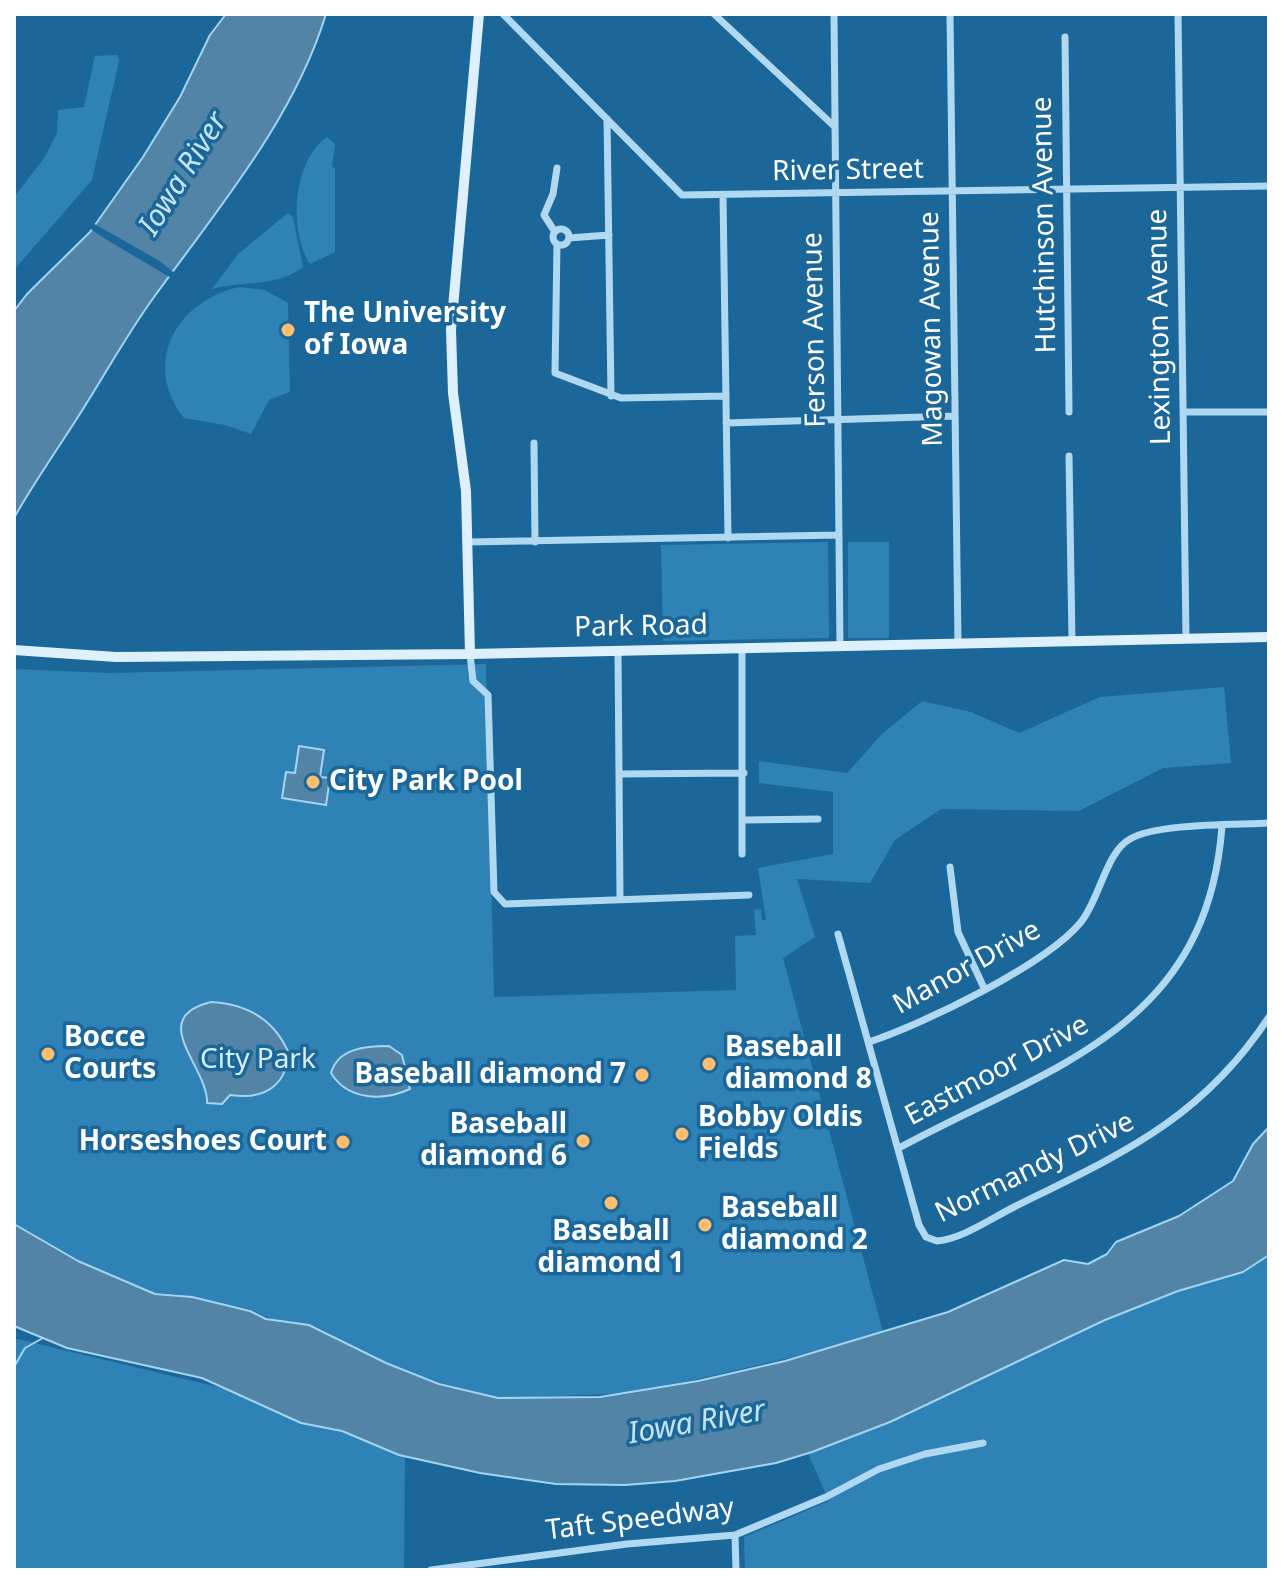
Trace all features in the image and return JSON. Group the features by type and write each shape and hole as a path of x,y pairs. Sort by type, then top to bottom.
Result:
{"street":[{"path":"479,14 451,330 453,393 466,491 470,654 473,681 488,695 494,892 505,904 749,895"},
{"name":"River Street","path":"503,14 678,192 723,195 836,194 1269,186"},
{"path":"714,14 836,128"},
{"name":"Ferson Avenue","path":"834,14 840,646"},
{"name":"Magowan Avenue","path":"950,14 958,643"},
{"name":"Lexington Avenue","path":"1178,14 1186,639"},
{"name":"Hutchinson Avenue","path":"1065,37 1069,412"},
{"path":"607,119 611,396"},
{"path":"555,232 544,215 553,194 557,168"},
{"path":"723,195 728,538"},
{"path":"569,238 563,229 555,232 552,238 557,244 555,373 611,396 726,396"},
{"path":"569,238 609,235"},
{"path":"557,244 565,244 569,238"},
{"path":"1183,412 1269,412"},
{"path":"726,423 955,416"},
{"path":"534,443 535,542"},
{"path":"1069,456 1072,641"},
{"path":"468,542 839,535"},
{"name":"Park Road","path":"14,650 116,657 470,654 1269,637"},
{"path":"742,649 742,854"},
{"path":"618,651 620,898"},
{"path":"619,774 744,773"},
{"path":"744,820 818,819"},
{"name":"Manor Drive","path":"869,1042 1036,961 1071,933 1095,901 1115,851 1129,839 1151,831 1269,823"},
{"name":"Eastmoor Drive","path":"899,1148 1088,1052 1138,1013 1175,969 1198,928 1214,883 1222,826"},
{"path":"950,867 958,932 984,988"},
{"name":"Normandy Drive","path":"838,934 922,1232 931,1239 945,1240 1153,1135 1194,1105 1221,1078 1269,1017"},
{"name":"Taft Speedway","path":"431,1570 627,1544 735,1535 826,1497 879,1469 925,1454 983,1443"},
{"path":"735,1535 736,1570"}],"green space":[{"path":"117,55 119,61 92,180 14,270 14,197 45,157 57,133 58,110 84,107 95,56"},
{"path":"327,137 335,144 332,167 335,168 335,252 310,264 299,234 298,198 307,162 315,148"},
{"path":"288,213 293,217 303,267 293,274 271,281 212,289 238,254"},
{"path":"239,287 265,290 288,303 290,392 269,400 251,434 225,425 184,418 171,397 166,376 166,356 172,337 183,320 217,294"},
{"path":"828,542 829,638 663,641 661,545"},
{"path":"848,542 889,542 889,638 848,638"},
{"name":"City Park","path":"486,664 494,997 736,990 735,936 756,935 754,910 761,909 762,920 766,920 758,868 833,854 833,792 759,783 759,761 847,773 882,734 922,701 971,712 1019,733 1100,697 1224,687 1231,763 1163,768 1079,811 941,809 895,840 870,883 797,879 815,937 783,958 883,1332 789,1358 638,1393 499,1398 441,1383 384,1361 315,1326 279,1322 249,1309 155,1293 77,1260 14,1224 14,669 110,673"},
{"path":"1269,1249 1269,1570 745,1570 744,1537 829,1501 806,1449"},
{"path":"14,1338 230,1390 405,1456 404,1568 14,1570"}],"water":[{"name":"Iowa River","path":"226,14 326,14 312,53 274,127 228,197 143,312 14,518 14,311 27,294 90,232 143,157 180,97 210,35"},
{"path":"299,746 324,750 320,777 330,778 326,805 282,798 286,772 295,773"},
{"path":"211,1002 237,1006 259,1016 283,1042 289,1054 287,1066 270,1089 252,1095 230,1095 222,1104 207,1103 205,1089 181,1032 183,1020 192,1009"},
{"path":"389,1046 402,1055 410,1089 389,1096 357,1094 338,1082 331,1073 346,1053"},
{"name":"Iowa River","path":"1269,1127 1269,1255 1243,1272 1178,1291 1105,1320 890,1422 812,1452 776,1463 675,1481 625,1485 556,1484 480,1473 399,1455 342,1431 301,1423 202,1378 67,1348 14,1326 14,1224 78,1261 155,1294 192,1297 250,1311 266,1319 309,1325 386,1363 439,1384 498,1398 600,1397 698,1381 785,1361 948,1312 1064,1260 1088,1264 1107,1254 1116,1242 1179,1216 1233,1181 1253,1144"}],"pier":[{"path":"91,222 158,260 176,274 173,279 88,227"}],"waterway":[{"path":"14,1367 25,1348 43,1338"}],"place":[{"name":"The University of Iowa","path":"288,330"},
{"name":"City Park Pool","path":"313,782"},
{"name":"Bocce Courts","path":"48,1054"},
{"name":"Baseball diamond 8","path":"709,1064"},
{"name":"Baseball diamond 7","path":"642,1075"},
{"name":"Bobby Oldis Fields","path":"682,1134"},
{"name":"Baseball diamond 6","path":"583,1141"},
{"name":"Horseshoes Court","path":"343,1142"},
{"name":"Baseball diamond 1","path":"611,1203"},
{"name":"Baseball diamond 2","path":"705,1225"}]}
